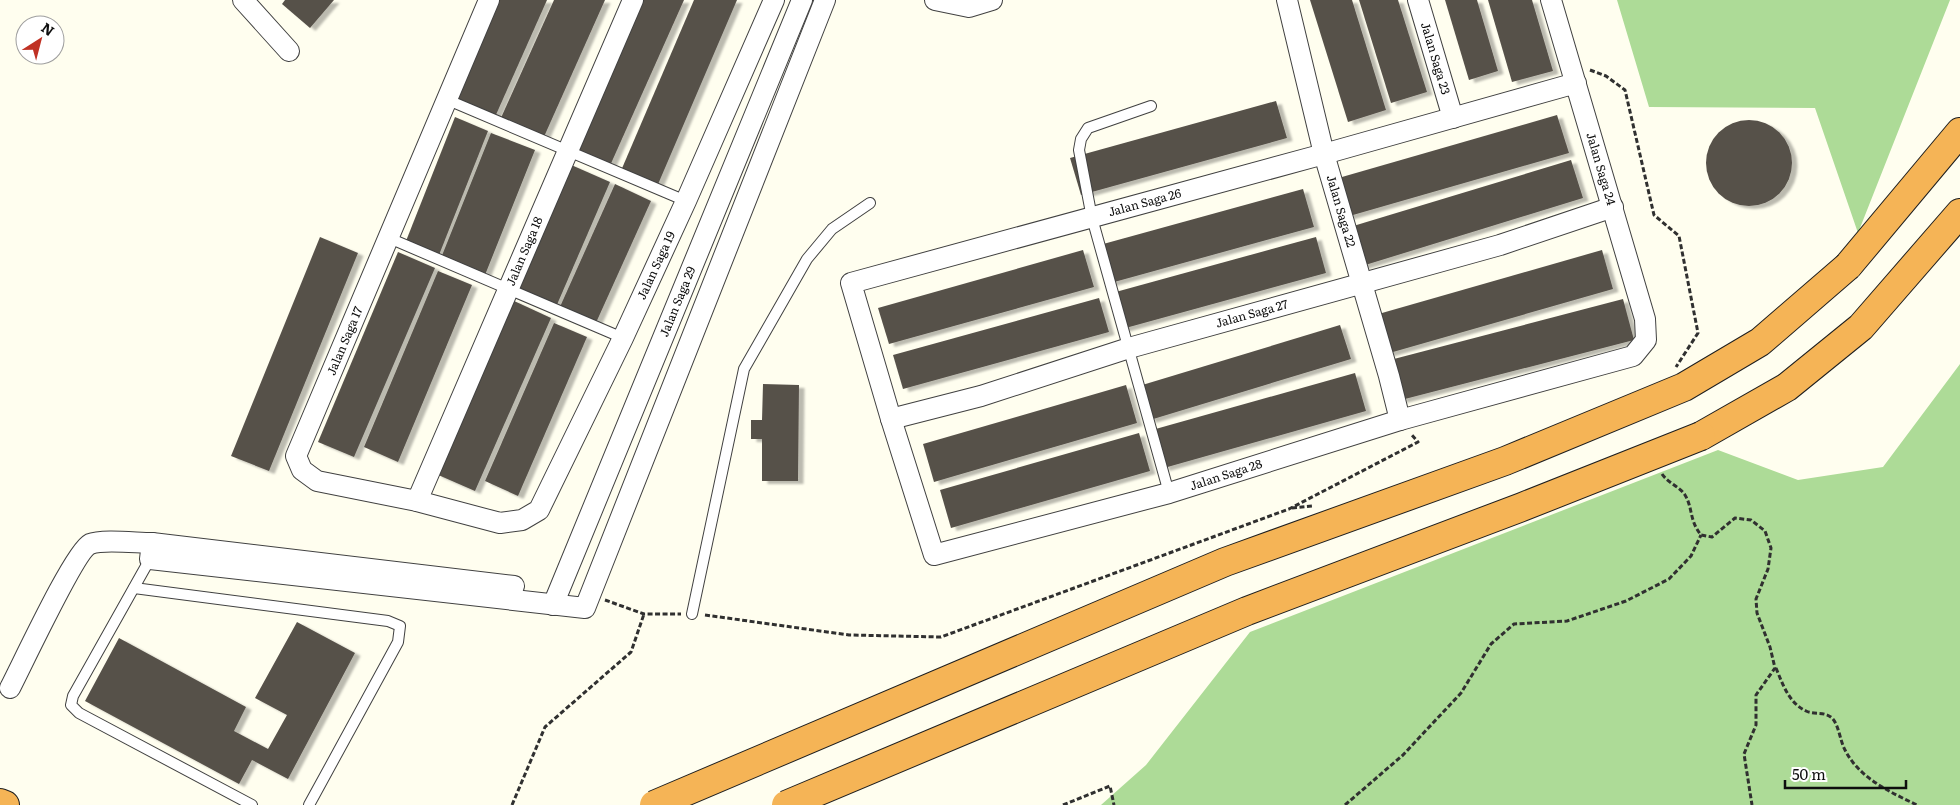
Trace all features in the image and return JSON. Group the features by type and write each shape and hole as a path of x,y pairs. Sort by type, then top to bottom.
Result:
{"highway":[{"path":"654,805 1225,562 1505,461 1684,387 1760,342 1848,266 1960,132"},
{"path":"786,805 1247,611 1522,507 1701,436 1787,387 1861,327 1960,213"},
{"path":"0,803 5,805"}],"street":[{"name":"Jalan Saga 17","path":"489,0 296,456 302,470 317,482 416,501 500,523 522,520"},
{"name":"Jalan Saga 18","path":"416,501 633,0"},
{"name":"Jalan Saga 19","path":"522,520 540,510 624,338 774,0"},
{"name":"Jalan Saga 29","path":"556,598 802,0"},
{"name":"Jalan Saga 29","path":"587,601 825,0"},
{"path":"935,0 969,7 992,0"},
{"name":"Jalan Saga 22","path":"1287,0 1324,154 1389,376 1400,420"},
{"name":"Jalan Saga 23","path":"1418,0 1453,118"},
{"name":"Jalan Saga 24","path":"1551,0 1645,319 1646,340"},
{"path":"247,1 289,51"},
{"name":"Jalan Saga 26","path":"891,419 851,283 1576,83"},
{"name":"Jalan Saga 27","path":"891,419 981,396 1129,348 1500,244 1613,207"},
{"name":"Jalan Saga 28","path":"891,419 934,555 1169,493 1400,420 1633,356 1646,340"},
{"path":"10,688 72,567 85,548 96,543 587,601"}],"lane":[{"path":"448,100 686,201"},
{"path":"1150,106 1088,128 1081,139 1079,150 1092,218 1169,493"},
{"path":"692,614 744,369 807,259 832,229 870,203"},
{"path":"389,238 624,338"},
{"path":"151,551 134,588 73,696 71,705 79,713 252,805"},
{"path":"134,588 388,620 400,626 398,642 308,805"}],"path":[{"path":"587,601 644,614 692,614 849,634 941,637 1289,509 1418,442 1400,420"},
{"path":"1346,805 1403,755 1461,693 1491,644 1514,624 1567,621 1626,601 1669,580 1691,556 1701,535"},
{"path":"512,805 546,727 631,652 644,614"},
{"path":"1775,668 1789,698 1807,711 1825,714 1833,719 1845,751 1860,772 1889,792 1917,805"},
{"path":"1063,805 1110,786 1114,805"}],"green space":[{"path":"1617,0 1950,0 1858,233 1815,108 1649,107"},
{"path":"1960,364 1960,805 1101,805 1146,765 1250,632 1718,450 1798,480 1883,467"}],"building":[{"path":"285,0 334,0 310,28 282,4"},
{"path":"495,0 547,0 495,117 452,98"},
{"path":"554,0 605,0 543,139 500,120"},
{"path":"640,0 684,0 609,168 573,152"},
{"path":"694,0 737,0 656,189 620,173"},
{"path":"1310,0 1352,0 1386,110 1348,122"},
{"path":"1359,0 1398,0 1427,92 1391,103"},
{"path":"1445,0 1477,0 1498,71 1469,80"},
{"path":"1488,0 1532,0 1553,71 1512,82"},
{"path":"1276,101 1287,138 1081,195 1070,158"},
{"path":"1557,115 1569,153 1346,217 1335,179"},
{"path":"455,117 488,131 439,255 406,241"},
{"path":"1749,120 1765,123 1773,127 1785,139 1789,147 1792,163 1789,179 1785,187 1773,199 1765,203 1749,206 1733,203 1725,199 1713,187 1709,179 1706,163 1709,147 1713,139 1725,127 1733,123"},
{"path":"491,133 535,150 485,275 441,258"},
{"path":"1571,160 1583,198 1362,266 1350,227"},
{"path":"569,164 610,182 556,307 515,288"},
{"path":"615,184 651,201 595,325 559,309"},
{"path":"1303,189 1314,227 1107,284 1096,246"},
{"path":"320,237 358,253 269,471 231,456"},
{"path":"1316,237 1326,273 1122,329 1112,293"},
{"path":"1083,250 1094,287 889,344 878,308"},
{"path":"1602,250 1613,289 1386,354 1375,315"},
{"path":"398,252 435,268 354,457 318,442"},
{"path":"438,271 472,285 398,462 364,447"},
{"path":"1099,298 1109,332 903,389 893,355"},
{"path":"1623,299 1634,340 1401,400 1390,360"},
{"path":"512,300 551,318 475,491 436,474"},
{"path":"554,323 587,337 518,496 485,481"},
{"path":"1340,325 1351,359 1150,420 1139,386"},
{"path":"1355,373 1366,411 1164,468 1152,430"},
{"path":"763,384 799,385 798,481 762,481 762,439 751,439 751,420 762,420"},
{"path":"1126,385 1137,423 934,482 923,444"},
{"path":"1139,433 1150,471 951,528 940,490"},
{"path":"297,622 355,653 288,779 252,760 239,784 85,701 119,638 246,707 234,731 268,749 287,715 255,698"}]}
